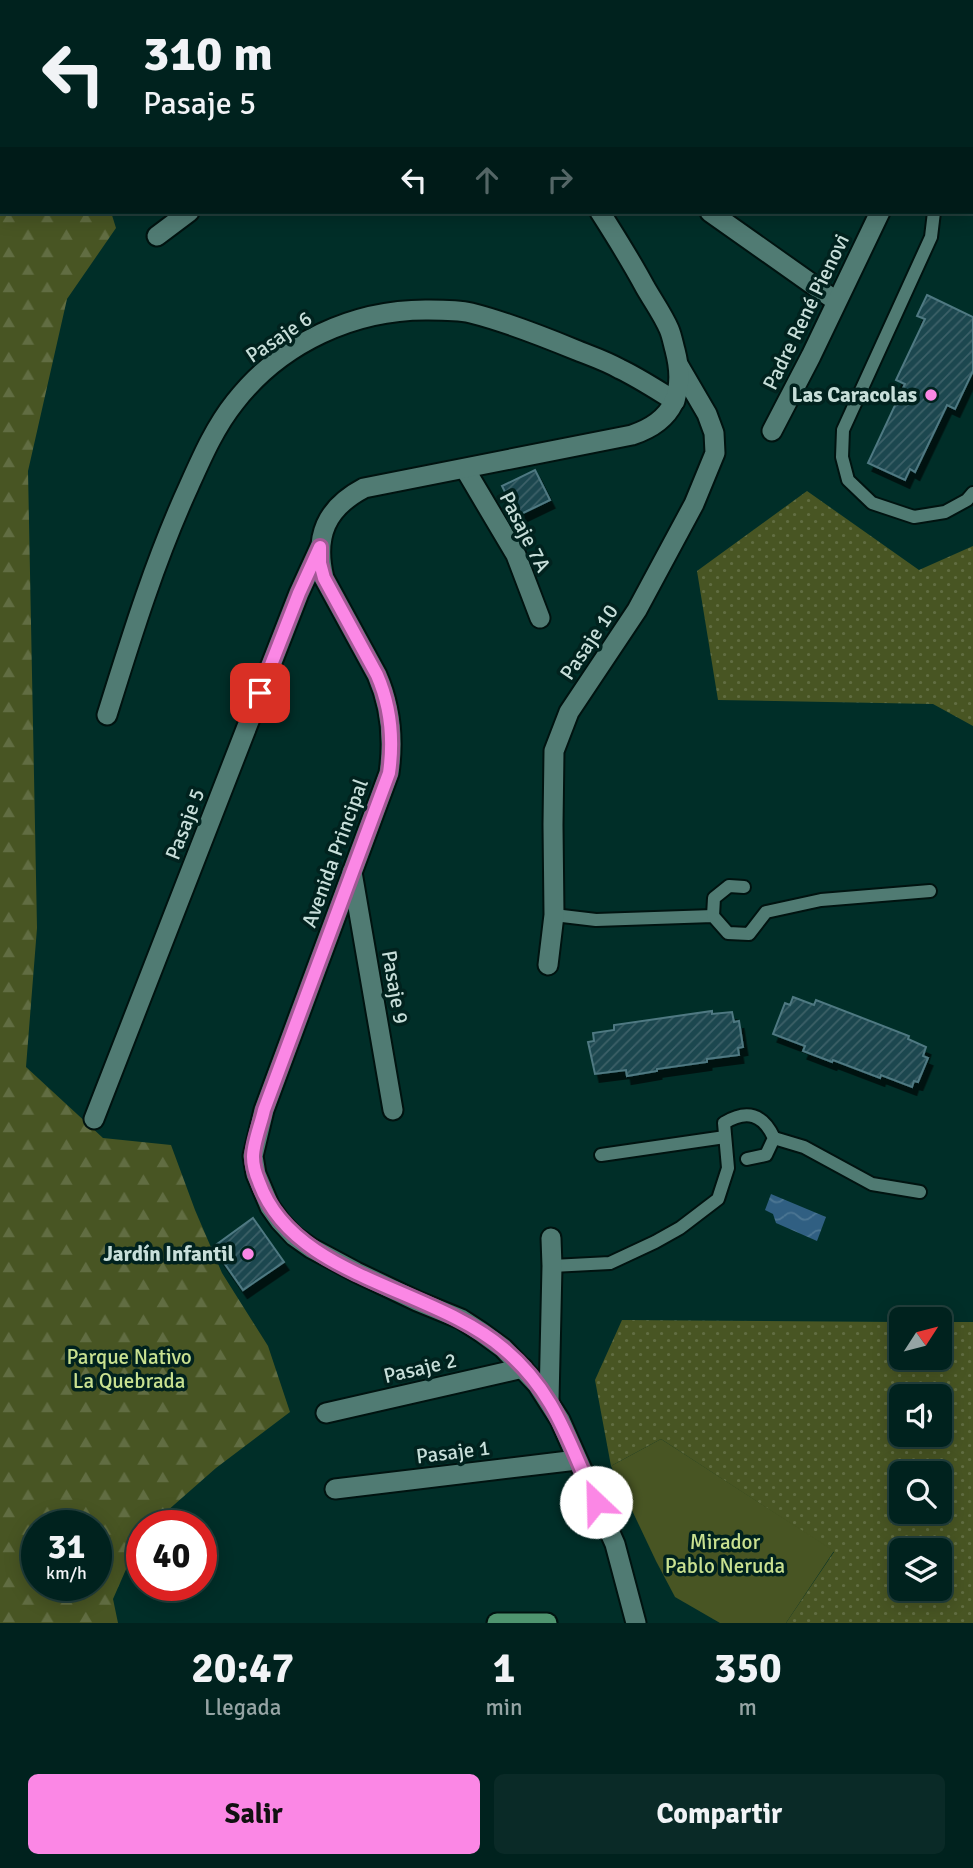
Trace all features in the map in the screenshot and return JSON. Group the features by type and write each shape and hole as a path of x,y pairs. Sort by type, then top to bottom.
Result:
{"main road":[{"path":"497,1623 547,1623"}],"street":[{"path":"157,236 185,214"},
{"path":"601,214 670,330 680,378 675,401"},
{"path":"713,214 836,302"},
{"name":"Padre René Pienovi","path":"772,431 879,214"},
{"name":"Pasaje 6","path":"107,715 169,530 204,452 234,402 261,374 300,344 335,327 382,313 440,310 469,313 535,333 618,367 675,401"},
{"name":"Pasaje 10","path":"548,965 554,915 554,751 569,712 637,610 694,504 715,453 714,433 707,414 679,366"},
{"name":"Avenida Principal","path":"636,1623 615,1544 569,1439 550,1401 523,1368 503,1348 461,1319 392,1290 311,1248 294,1236 270,1206 256,1174 253,1156 264,1110 389,773 393,751 389,708 377,675 324,578 320,547 329,518 338,506 364,488 632,435 658,423 675,401"},
{"name":"Pasaje 7A","path":"465,469 516,555 540,618"},
{"name":"Pasaje 5","path":"94,1119 299,593 320,547"},
{"name":"Pasaje 9","path":"352,872 393,1110"},
{"path":"550,1401 551,1238"},
{"name":"Pasaje 2","path":"326,1413 523,1368"},
{"name":"Pasaje 1","path":"335,1489 577,1460"}],"lane":[{"path":"934,214 931,237 843,429 842,457 848,480 872,503 914,517 945,512 967,500 973,493"},
{"path":"744,887 729,886 714,898 713,916 727,933 749,934 766,912 821,900 930,891"},
{"path":"554,915 596,920 713,916"},
{"path":"552,1266 610,1263 664,1238 718,1199 727,1168 724,1123 736,1115 756,1116 768,1126 774,1138 804,1147 872,1184 920,1192"},
{"path":"601,1155 725,1137"},
{"path":"747,1160 766,1155 774,1138"}],"green space":[{"name":"Parque Nativo La Quebrada","path":"0,214 112,214 116,228 67,299 28,471 37,928 26,1067 103,1138 171,1145 222,1273 268,1346 290,1412 216,1468 168,1510 126,1510 126,1569 113,1599 118,1623 0,1623"},
{"path":"807,491 919,570 973,546 973,726 933,704 718,700 697,571"},
{"path":"622,1320 889,1322 889,1370 952,1370 952,1322 973,1322 973,1623 786,1623 834,1552 661,1439 611,1466 595,1380"},
{"name":"Mirador Pablo Neruda","path":"661,1439 834,1551 786,1623 720,1623 675,1597 611,1466"}],"water":[{"path":"771,1194 826,1217 817,1241 776,1223 773,1214 765,1210"}],"building":[{"name":"Las Caracolas","path":"927,295 973,317 973,371 955,409 947,405 915,472 910,469 905,480 868,463 905,384 896,380 925,319 917,316"},
{"path":"535,470 550,500 517,516 502,486"},
{"path":"793,997 814,1005 816,1000 909,1036 908,1039 926,1047 923,1056 928,1058 918,1082 914,1081 912,1087 881,1075 880,1078 803,1051 805,1046 773,1034 785,1003 790,1005"},
{"path":"712,1011 712,1014 732,1012 734,1022 739,1021 743,1047 738,1048 739,1055 627,1076 626,1070 595,1074 588,1042 594,1041 593,1033 614,1030 614,1025"},
{"name":"Jardín Infantil","path":"253,1218 284,1262 243,1290 213,1247"}],"place":[{"name":"Las Caracolas","path":"931,395"},
{"name":"Jardín Infantil","path":"248,1254"}],"route":[{"path":"260,693 320,547 324,578 384,691 389,708 393,751 389,773 264,1110 253,1156 261,1191 280,1221 294,1236 311,1248 417,1301 461,1319 503,1348 550,1401 596,1502"}]}
